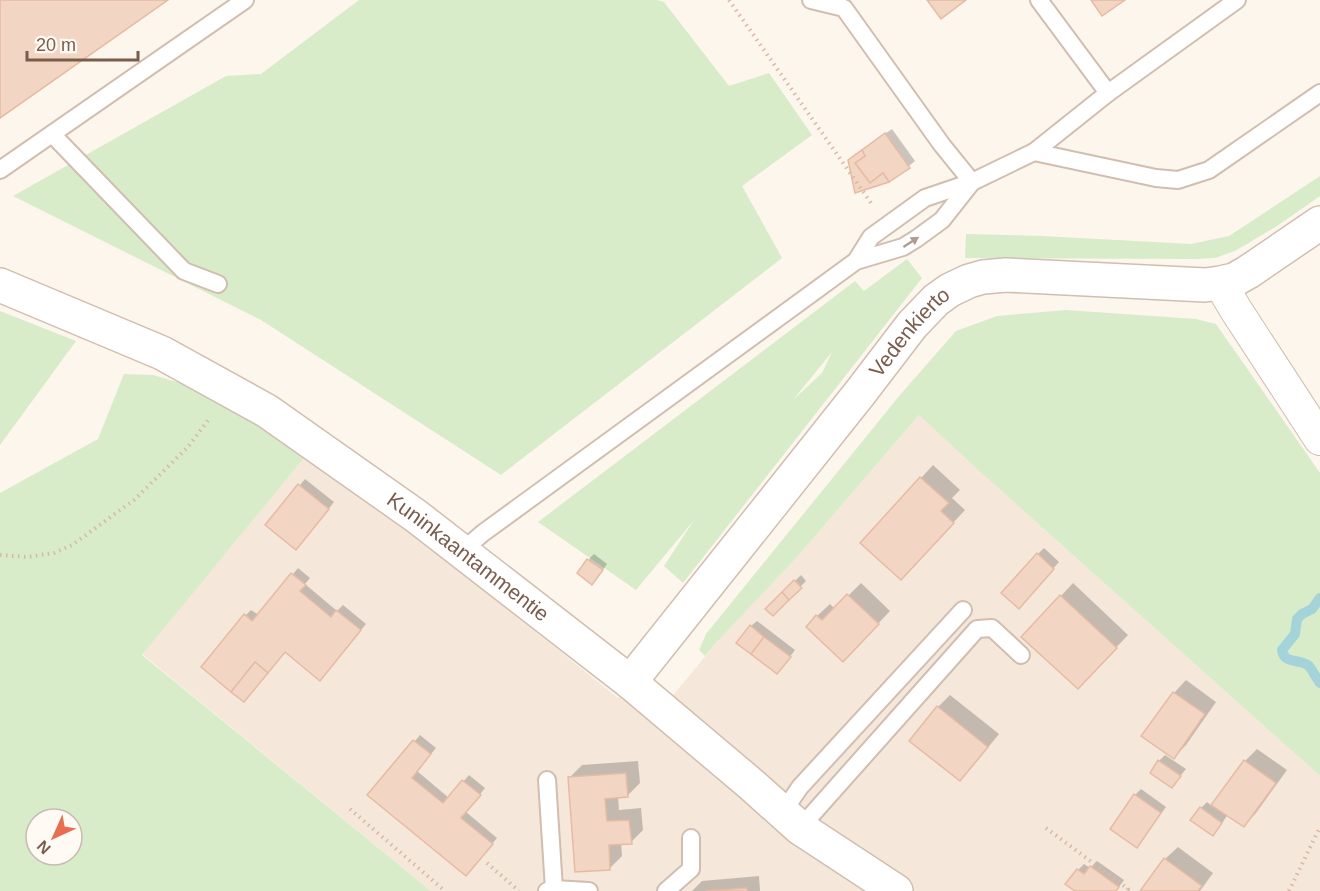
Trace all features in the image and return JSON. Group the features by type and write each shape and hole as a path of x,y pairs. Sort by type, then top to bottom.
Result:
{"street":[{"name":"Vedenkierto","path":"630,682 912,325 936,300 969,280 1006,275 1205,285 1220,283 1234,280 1248,272 1320,223"},
{"path":"1220,283 1320,440"},
{"name":"Kuninkaantammentie","path":"0,285 162,353 267,411 462,551 630,682 791,820 885,888"}],"lane":[{"path":"0,170 245,0"},
{"path":"811,0 844,8 942,145 972,182"},
{"path":"1039,0 1108,93"},
{"path":"856,261 871,237 925,198 972,182 1034,152 1108,93 1237,0"},
{"path":"1034,152 1156,178 1178,180 1209,170 1320,93"},
{"path":"52,134 184,271 218,284"},
{"path":"462,551 483,533 856,261 903,248 916,239 942,220 972,182"},
{"path":"791,820 800,787 963,610"},
{"path":"791,820 977,629 992,628 1021,655"},
{"path":"547,780 550,890 589,891"},
{"path":"666,891 691,869 691,837"}],"path":[{"path":"729,0 876,210"},
{"path":"0,555 27,557 54,553 72,545 134,500 188,447 231,390"},
{"path":"350,809 445,891"},
{"path":"1289,891 1320,826"},
{"path":"1047,828 1128,889 1126,891"},
{"path":"487,863 520,891"}],"shaded area":[{"path":"919,415 1320,776 1320,891 431,891 142,654 308,453 618,698 630,682 662,709 716,643 797,557"}],"green space":[{"path":"359,0 657,0 664,2 729,86 769,73 812,135 742,186 782,258 501,475 261,320 13,196 226,76 261,74"},
{"path":"1320,176 1320,196 1277,226 1235,251 1215,258 965,258 966,234 1191,244 1229,236"},
{"path":"907,259 922,278 683,583 664,566 694,520 636,590 538,522 855,281 864,291","holes":["832,352 822,373 793,400"]},
{"path":"1066,310 1196,319 1216,324 1320,473 1320,776 919,415 797,557 705,656 699,650 706,634 900,395 956,331 997,316"},
{"path":"0,311 76,341 0,445"},
{"path":"124,374 153,375 187,385 296,444 308,453 142,655 431,891 0,891 0,493 98,439"}],"building":[{"path":"0,0 168,0 0,118"},
{"path":"927,0 966,0 941,19"},
{"path":"1091,0 1125,0 1102,16"},
{"path":"885,133 910,168 889,182 883,173 870,183 855,163 865,156 862,150"},
{"path":"862,150 865,156 855,163 870,183 883,173 889,182 855,193 848,160"},
{"path":"920,477 949,503 941,511 954,523 901,580 860,543"},
{"path":"298,484 329,509 296,550 265,525"},
{"path":"1037,553 1054,569 1019,609 1001,593"},
{"path":"587,559 603,570 592,585 577,573"},
{"path":"291,573 306,585 300,591 331,617 336,610 361,630 320,681 285,652 268,673 255,662 231,692 201,667 244,614 252,621"},
{"path":"794,580 802,588 789,600 782,592"},
{"path":"782,592 789,600 773,616 765,609"},
{"path":"847,594 879,624 843,662 806,627 816,615 822,620"},
{"path":"1060,595 1117,648 1078,689 1021,637"},
{"path":"750,625 764,637 751,654 736,643"},
{"path":"764,637 791,657 777,674 751,654"},
{"path":"255,662 268,673 244,702 231,692"},
{"path":"1173,692 1205,714 1174,759 1141,736"},
{"path":"937,706 988,747 960,781 909,741"},
{"path":"413,740 431,754 412,778 443,803 462,780 481,795 461,818 493,844 466,876 367,795"},
{"path":"1158,760 1181,776 1172,788 1150,773"},
{"path":"1244,760 1276,783 1244,827 1211,805"},
{"path":"626,773 628,797 605,799 607,821 629,820 632,844 609,845 610,870 575,872 568,777"},
{"path":"1134,794 1161,813 1137,848 1110,829"},
{"path":"1200,807 1222,823 1213,836 1190,820"},
{"path":"1164,858 1202,886 1198,891 1140,891"},
{"path":"1090,866 1119,887 1116,891 1075,891 1065,884 1077,869 1084,874"},
{"path":"747,888 747,891 706,891"}],"waterway":[{"path":"1320,598 1312,609 1297,619 1295,634 1282,650 1283,655 1289,660 1309,666 1320,683"}]}
